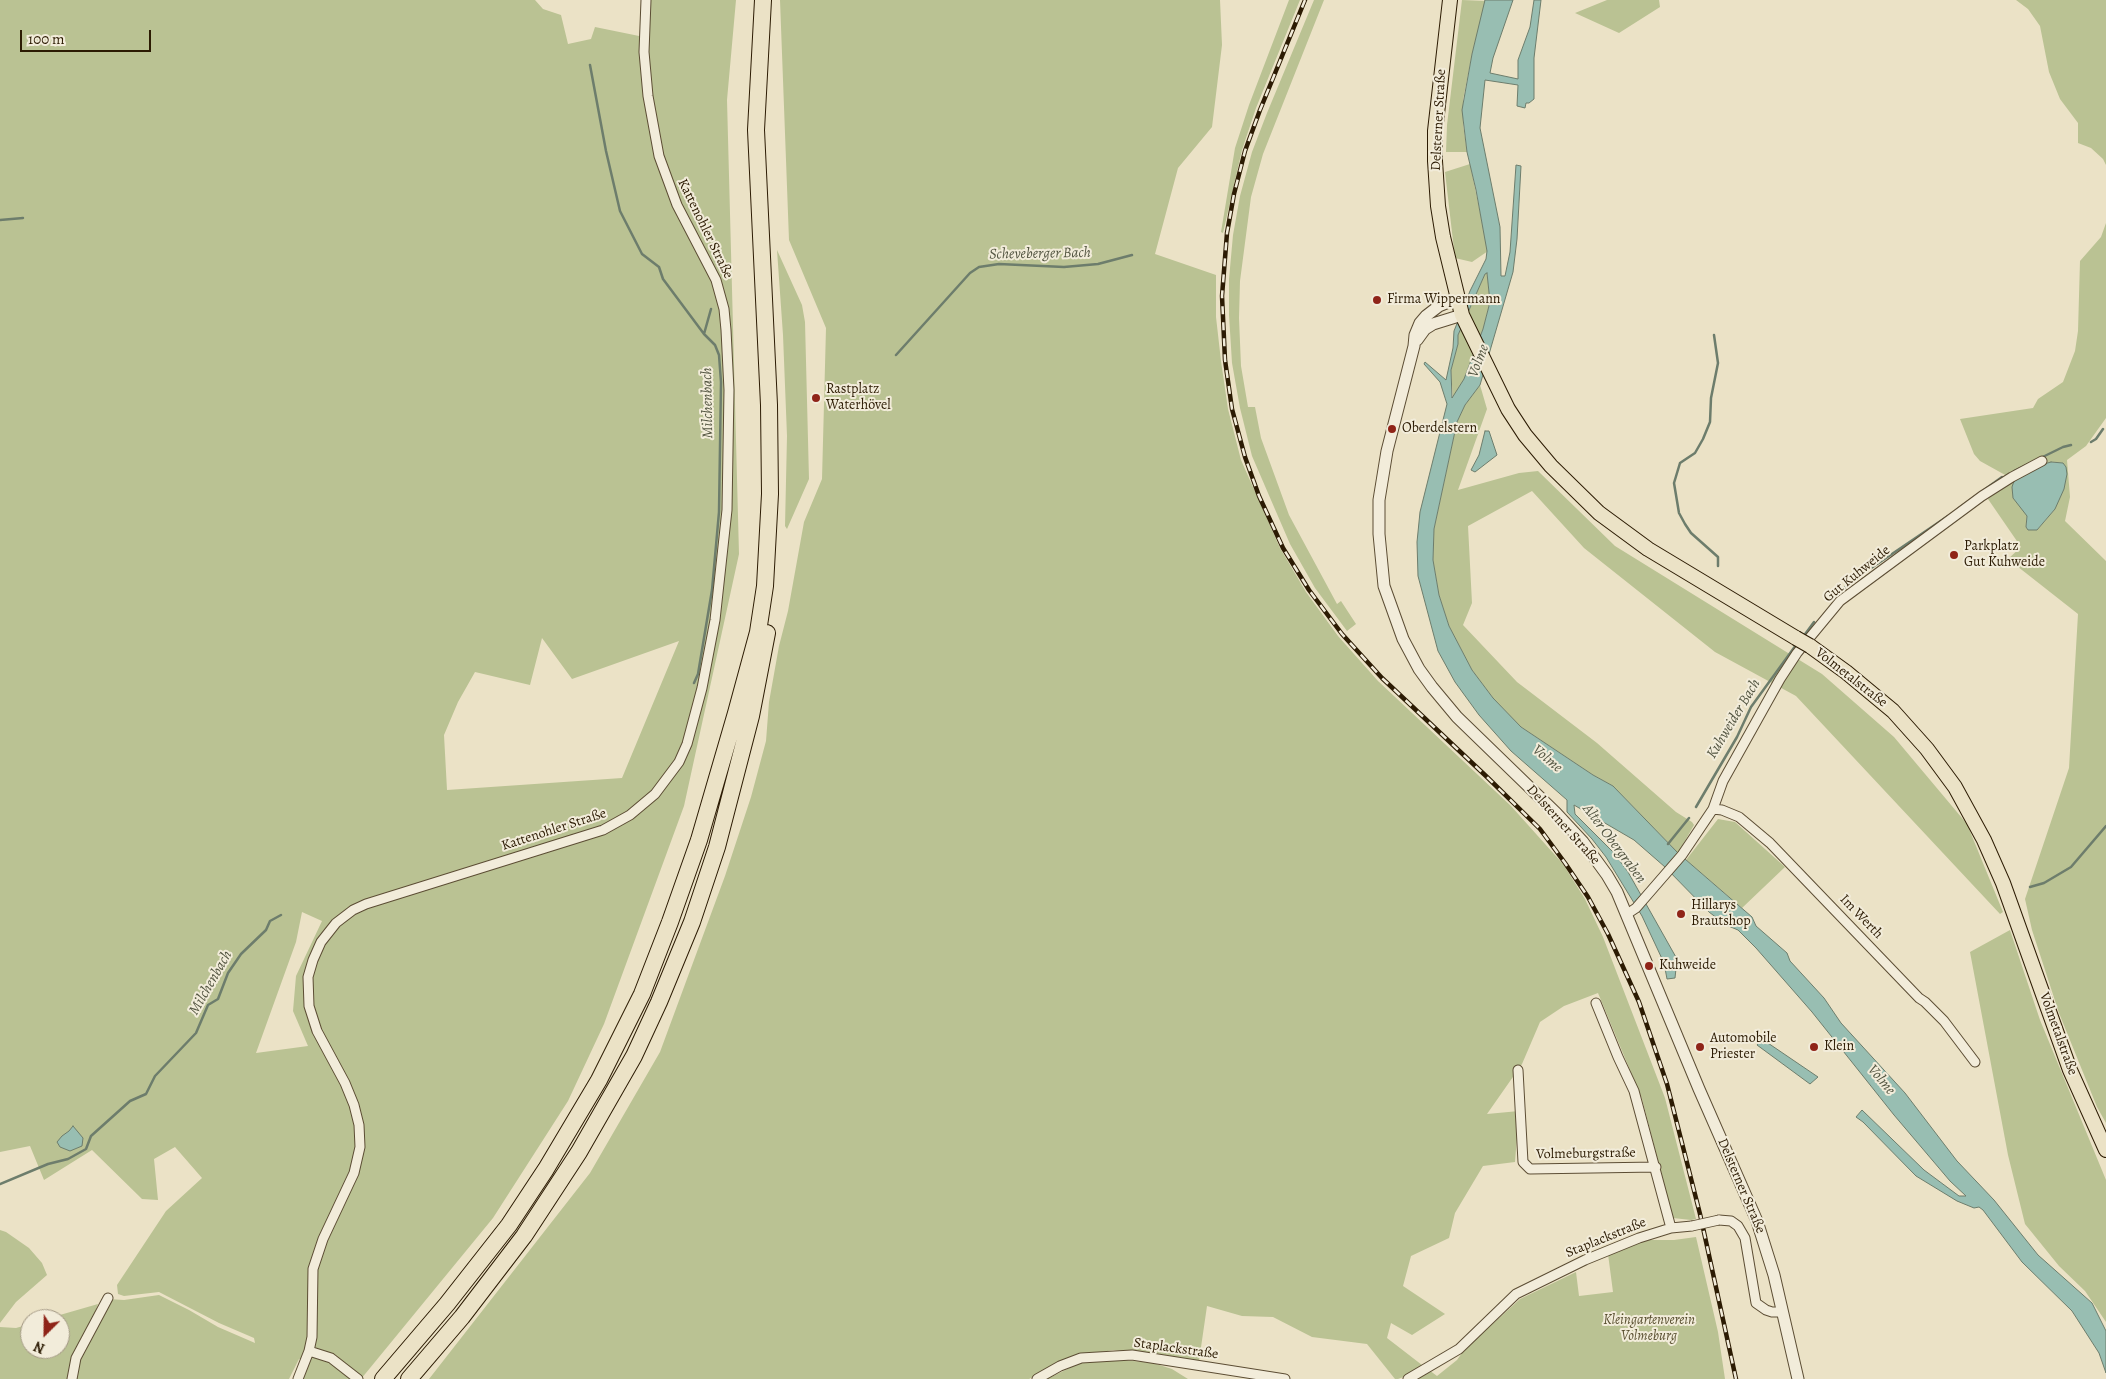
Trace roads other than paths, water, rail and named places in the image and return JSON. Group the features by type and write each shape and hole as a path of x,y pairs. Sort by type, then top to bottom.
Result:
{"highway":[{"path":"408,1379 462,1316 524,1236 575,1159 634,1056 692,922 720,838 743,749 743,714 765,586 770,494 769,396 756,130 763,0"},
{"path":"382,1377 447,1304 509,1225 546,1169 599,1080 642,994 670,922 699,840 725,746 743,714 765,647 770,607 778,496 778,407 769,260 765,132 770,0"}],"main road":[{"name":"Delsterner Straße","path":"1450,0 1438,99 1435,161 1442,229 1456,299 1462,315"},
{"name":"Volmetalstraße","path":"1462,315 1488,373 1525,435 1587,503 1648,549 1810,646 1846,672 1893,711 1927,749 1955,787 1984,840 2003,883 2070,1070 2106,1150"}],"street":[{"name":"Kattenohler Straße","path":"298,1379 309,1351 312,1337 313,1269 323,1239 354,1174 360,1147 359,1124 354,1105 317,1031 309,1006 308,977 321,942 336,923 366,904 602,830 630,815 665,783 682,757 702,688 715,620 727,510 729,390 726,330 724,309 716,280 677,206 659,156 648,96 644,52 646,0"},
{"name":"Delsterner Straße","path":"1456,299 1440,306 1426,316 1417,328 1388,444 1380,500 1378,534 1382,573 1397,625 1418,669 1448,707 1583,842 1631,911 1699,1089 1757,1221 1767,1250 1798,1379"},
{"name":"Delsterner Straße","path":"1414,346 1425,329 1440,321 1462,315"},
{"name":"Gut Kuhweide","path":"1631,911 1682,856 1713,809 1723,782 1780,679 1798,653 1840,601 1982,496 2042,461"},
{"name":"Im Werth","path":"1713,809 1722,810 1739,817 1770,843 1919,998 1926,1002 1944,1021 1975,1062"},
{"name":"Volmeburgstraße","path":"1596,1003 1634,1091 1671,1228"},
{"name":"Volmeburgstraße","path":"1518,1070 1523,1162 1530,1169 1656,1167"},
{"name":"Staplackstraße","path":"1408,1379 1459,1349 1516,1294 1585,1259 1671,1228 1719,1220 1731,1221 1738,1226 1745,1238 1756,1303 1766,1310 1782,1312"},
{"path":"72,1379 76,1358 108,1298"},
{"path":"309,1351 331,1358 358,1379"},
{"name":"Staplackstraße","path":"1037,1379 1060,1366 1081,1358 1132,1355 1285,1379"}],"water":[{"name":"Volme","path":"1485,0 1513,0 1493,58 1490,73 1518,79 1518,60 1530,27 1534,0 1541,0 1534,58 1534,99 1526,103 1525,108 1517,106 1518,85 1485,80 1480,128 1500,227 1501,276 1505,276 1510,252 1516,165 1521,166 1517,239 1513,272 1480,385 1465,405 1457,422 1434,529 1433,560 1439,595 1449,626 1472,670 1493,698 1521,727 1593,775 1613,786 1678,853 1752,917 1756,926 1787,953 1790,961 1824,998 1841,1023 1905,1093 1957,1161 1994,1200 2038,1255 2092,1303 2106,1331 2106,1373 2099,1353 2072,1311 2022,1262 1983,1210 1979,1207 1974,1208 1957,1201 1916,1176 1856,1117 1862,1110 1924,1170 1959,1196 1966,1196 1950,1181 1894,1115 1812,1012 1756,948 1738,930 1726,925 1709,912 1665,867 1634,840 1574,805 1575,814 1614,853 1628,872 1677,959 1675,978 1667,979 1664,963 1642,916 1606,857 1567,812 1567,800 1511,751 1479,715 1455,682 1438,651 1418,576 1417,542 1420,512 1447,404 1440,382 1424,364 1425,362 1446,380 1453,348 1454,331 1470,291 1486,259 1487,251 1467,152 1462,110 1472,54","holes":["1487,273 1490,302 1483,329 1464,379 1452,398 1451,370 1458,344 1458,335"]},
{"path":"1485,431 1489,431 1497,455 1475,472 1471,470 1479,455"},
{"path":"2051,462 2063,463 2066,467 2067,474 2064,489 2055,509 2037,530 2028,530 2026,527 2027,516 2013,498 2012,487 2014,481"},
{"path":"1762,1039 1818,1077 1810,1084 1757,1045"},
{"path":"73,1126 83,1138 82,1146 70,1151 60,1147 57,1142"}],"waterway":[{"name":"Milchenbach","path":"590,65 606,151 620,211 642,254 659,267 663,279 704,334 715,345 719,355 721,382 719,512 712,590 698,674 694,683"},
{"path":"0,220 23,218"},
{"name":"Scheveberger Bach","path":"896,355 970,273 979,267 999,264 1064,267 1098,264 1132,255"},
{"path":"704,334 711,309"},
{"path":"1714,335 1718,363 1711,398 1710,422 1695,453 1680,463 1674,483 1679,513 1691,533 1718,557 1718,566"},
{"name":"Kuhweider Bach","path":"2091,442 2096,439 2103,429"},
{"name":"Kuhweider Bach","path":"2014,471 2063,447 2071,445"},
{"name":"Kuhweider Bach","path":"1959,508 2002,477"},
{"name":"Kuhweider Bach","path":"1840,592 1852,581 1948,516"},
{"name":"Kuhweider Bach","path":"1803,637 1814,622"},
{"name":"Kuhweider Bach","path":"1696,807 1737,737 1751,707 1796,645"},
{"name":"Kuhweider Bach","path":"1668,844 1689,818"},
{"path":"2030,887 2044,883 2071,867 2106,826"},
{"name":"Milchenbach","path":"0,1184 48,1164 68,1159 86,1149 91,1136 130,1101 146,1094 155,1076 196,1033 208,1005 218,999 228,973 241,954 266,930 270,921 281,915"}],"railway":[{"path":"1305,0 1245,151 1234,194 1227,233 1222,296 1225,360 1232,409 1245,457 1259,496 1283,548 1309,590 1342,634 1382,678 1540,829 1588,897 1608,934 1639,1002 1667,1084 1700,1214 1736,1379"}],"place":[{"name":"Firma Wippermann","path":"1377,300"},
{"name":"Rastplatz Waterhövel","path":"816,398"},
{"name":"Oberdelstern","path":"1392,429"},
{"name":"Parkplatz Gut Kuhweide","path":"1954,555"},
{"name":"Hillarys Brautshop","path":"1681,914"},
{"name":"Kuhweide","path":"1649,966"},
{"name":"Automobile Priester","path":"1700,1047"},
{"name":"Klein","path":"1814,1047"}],"water label":[{"name":"Alter Obergraben","path":"1614,844"}],"park label":[{"name":"Kleingartenverein Volmeburg","path":"1649,1329"}]}
